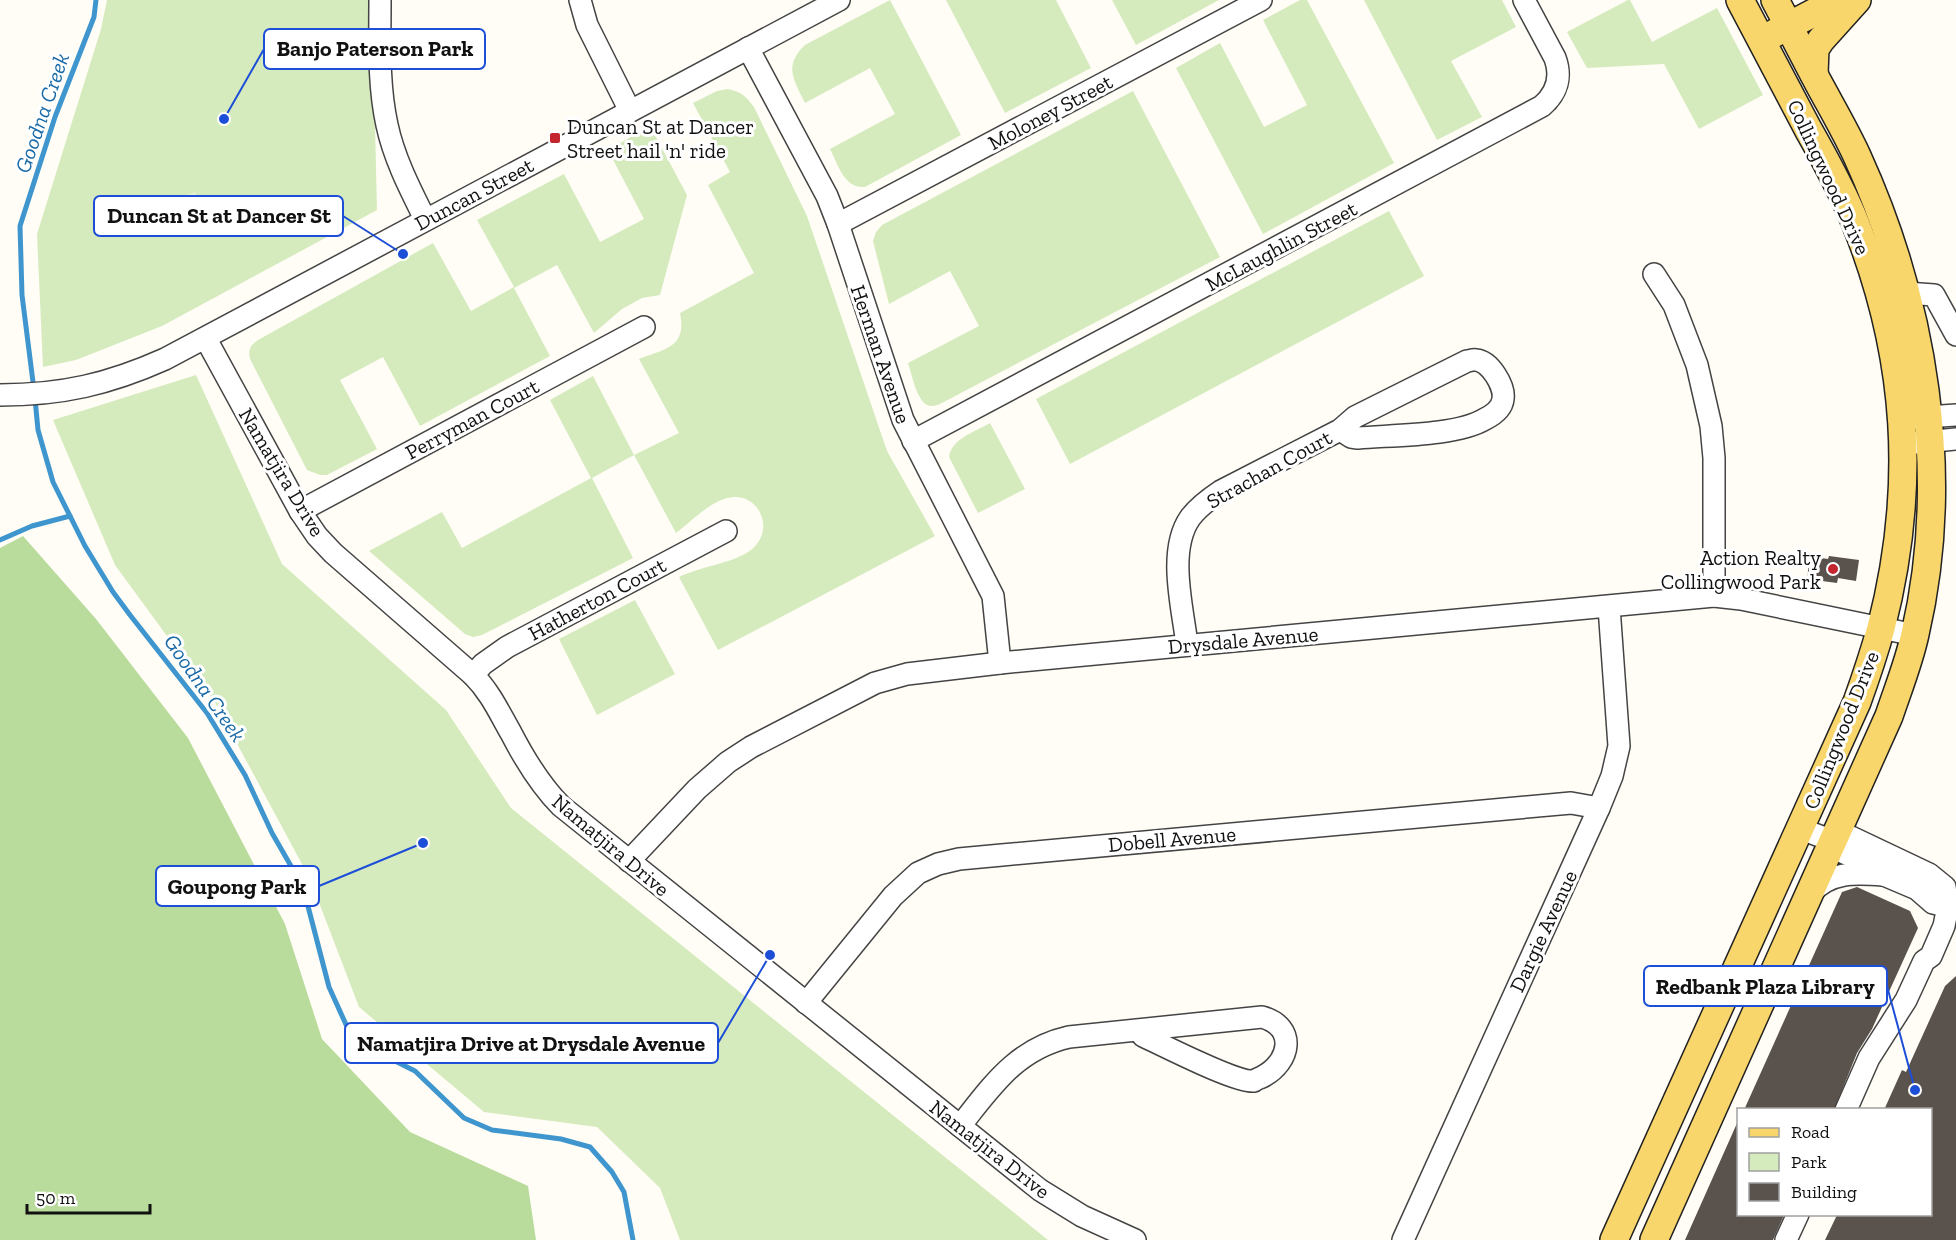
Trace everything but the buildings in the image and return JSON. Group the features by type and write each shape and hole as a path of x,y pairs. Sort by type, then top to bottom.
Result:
{"main road":[{"name":"Collingwood Drive","path":"1614,1240 1857,702 1881,628 1897,549 1903,485 1924,432 1889,330 1861,237 1834,178 1740,0"},
{"name":"Collingwood Drive","path":"1654,1240 1889,716 1915,634 1930,535 1932,490 1917,350 1906,294 1892,247 1857,155 1774,0"},
{"path":"1761,40 1838,0"},
{"path":"1814,75 1815,49 1857,0"}],"street":[{"path":"380,0 380,72 387,125 395,154 425,219"},
{"path":"580,0 587,25 630,111"},
{"name":"Duncan Street","path":"0,395 54,393 98,384 165,359 839,0"},
{"name":"Moloney Street","path":"838,224 1261,0"},
{"name":"McLaughlin Street","path":"913,441 1542,106 1557,87 1558,67 1524,0"},
{"name":"Herman Avenue","path":"748,48 827,196 894,399 913,441 993,596 1000,663"},
{"path":"1654,274 1674,305 1697,365 1711,426 1714,458 1714,596"},
{"path":"1906,294 1934,295 1956,335"},
{"name":"Perryman Court","path":"300,511 644,327"},
{"name":"Namatjira Drive","path":"206,339 300,511 317,536 333,553 485,687 522,752 550,795 561,806 1059,1203 1135,1240"},
{"name":"Strachan Court","path":"1187,645 1178,565 1182,532 1189,519 1203,503 1221,491 1340,430 1354,417 1467,361 1477,360 1491,368 1498,378 1503,394 1500,406 1495,413 1469,427 1448,431 1358,438 1351,437 1340,430"},
{"path":"1924,432 1956,415"},
{"name":"Hatherton Court","path":"473,675 483,664 507,647 726,531"},
{"name":"Drysdale Avenue","path":"629,861 697,789 728,762 759,743 875,683 907,674 1000,663 1714,596 1741,599 1915,634"},
{"name":"Dargie Avenue","path":"1404,1240 1612,776 1619,746 1609,607"},
{"name":"Dobell Avenue","path":"806,1003 893,896 918,873 938,864 958,859 1570,803 1599,808"},
{"path":"1801,829 1833,841 1844,853 1869,864 1884,875 1949,905"},
{"path":"1833,841 1851,837 1916,867 1942,884 1949,905 1944,926 1931,956 1924,961 1897,997 1847,1108"},
{"path":"1806,900 1812,891 1836,876 1850,873 1884,875"},
{"path":"1924,961 1923,953 1934,914 1949,905"},
{"path":"960,1126 1000,1075 1020,1058 1055,1040 1069,1037 1262,1017 1273,1020 1287,1037 1285,1052 1278,1064 1268,1074 1254,1081 1207,1066 1143,1036 1139,1030"},
{"path":"1784,1238 1797,1216"}],"green space":[{"path":"107,0 372,0 377,210 162,326 76,360 43,367 37,234 101,29"},
{"path":"890,0 961,135 865,187 858,187 847,180 830,149 895,114 870,68 805,103 794,80 792,67 798,53 805,45"},
{"path":"946,0 1056,0 1091,68 1005,113"},
{"path":"1112,0 1219,0 1136,45"},
{"path":"1300,0 1307,0 1394,163 1263,234 1176,68 1220,43 1264,127 1307,105 1263,20"},
{"path":"1364,0 1502,0 1516,27 1451,61 1482,117 1437,140"},
{"path":"1628,0 1652,42 1717,8 1763,95 1699,129 1664,64 1587,68 1567,32"},
{"path":"733,90 743,95 754,107 807,216 887,451 935,536 718,650 679,577 748,552 762,536 762,517 758,509 744,498 726,498 718,501 676,533 634,455 679,433 639,359 666,349 677,340 681,324 680,313 754,273 708,185 730,172 693,103 717,91"},
{"path":"1133,91 1220,257 939,404 930,406 925,404 918,394 908,363 979,326 950,271 889,304 873,241 876,232 882,225"},
{"path":"650,126 687,195 660,295 642,298 622,309 594,333 557,265 514,288 550,356 420,426 383,357 340,380 377,449 327,475 307,470 250,359 250,348 253,344 433,243 471,311 514,287 477,220 564,174 600,242 644,219 608,150"},
{"path":"195,192 204,213 179,223 170,202"},
{"path":"1389,211 1424,276 1070,464 1036,399"},
{"path":"196,375 282,564 446,710 511,808 1048,1240 680,1240 660,1188 597,1127 484,1112 359,1007 310,879 213,699 115,565 53,420"},
{"path":"593,376 634,455 592,478 633,558 482,635 473,637 465,634 369,551 442,512 462,548 591,478 550,400"},
{"path":"990,423 1025,489 978,513 949,457 951,450 959,440"},
{"path":"23,536 96,619 188,738 285,924 322,1039 410,1132 528,1186 536,1240 0,1240 0,548"},
{"path":"635,600 675,674 597,715 559,639"}],"waterway":[{"name":"Goodna Creek","path":"34,390 22,295 20,226 55,117 94,17 96,0"},
{"name":"Goodna Creek","path":"35,399 38,430 53,482 85,546 113,592 207,713 245,775 272,833 303,887 329,987 353,1040 415,1071 464,1118 492,1130 561,1139 590,1147 612,1172 624,1192 633,1240"},
{"path":"0,540 32,526 70,516"}],"place":[{"name":"Banjo Paterson Park","path":"224,119"},
{"name":"Duncan St at Dancer Street hail 'n' ride","path":"555,138"},
{"name":"Duncan St at Dancer St","path":"403,254"},
{"name":"Action Realty Collingwood Park","path":"1833,569"},
{"name":"Goupong Park","path":"423,843"},
{"name":"Namatjira Drive at Drysdale Avenue","path":"770,955"},
{"name":"Redbank Plaza Library","path":"1915,1090"}]}
